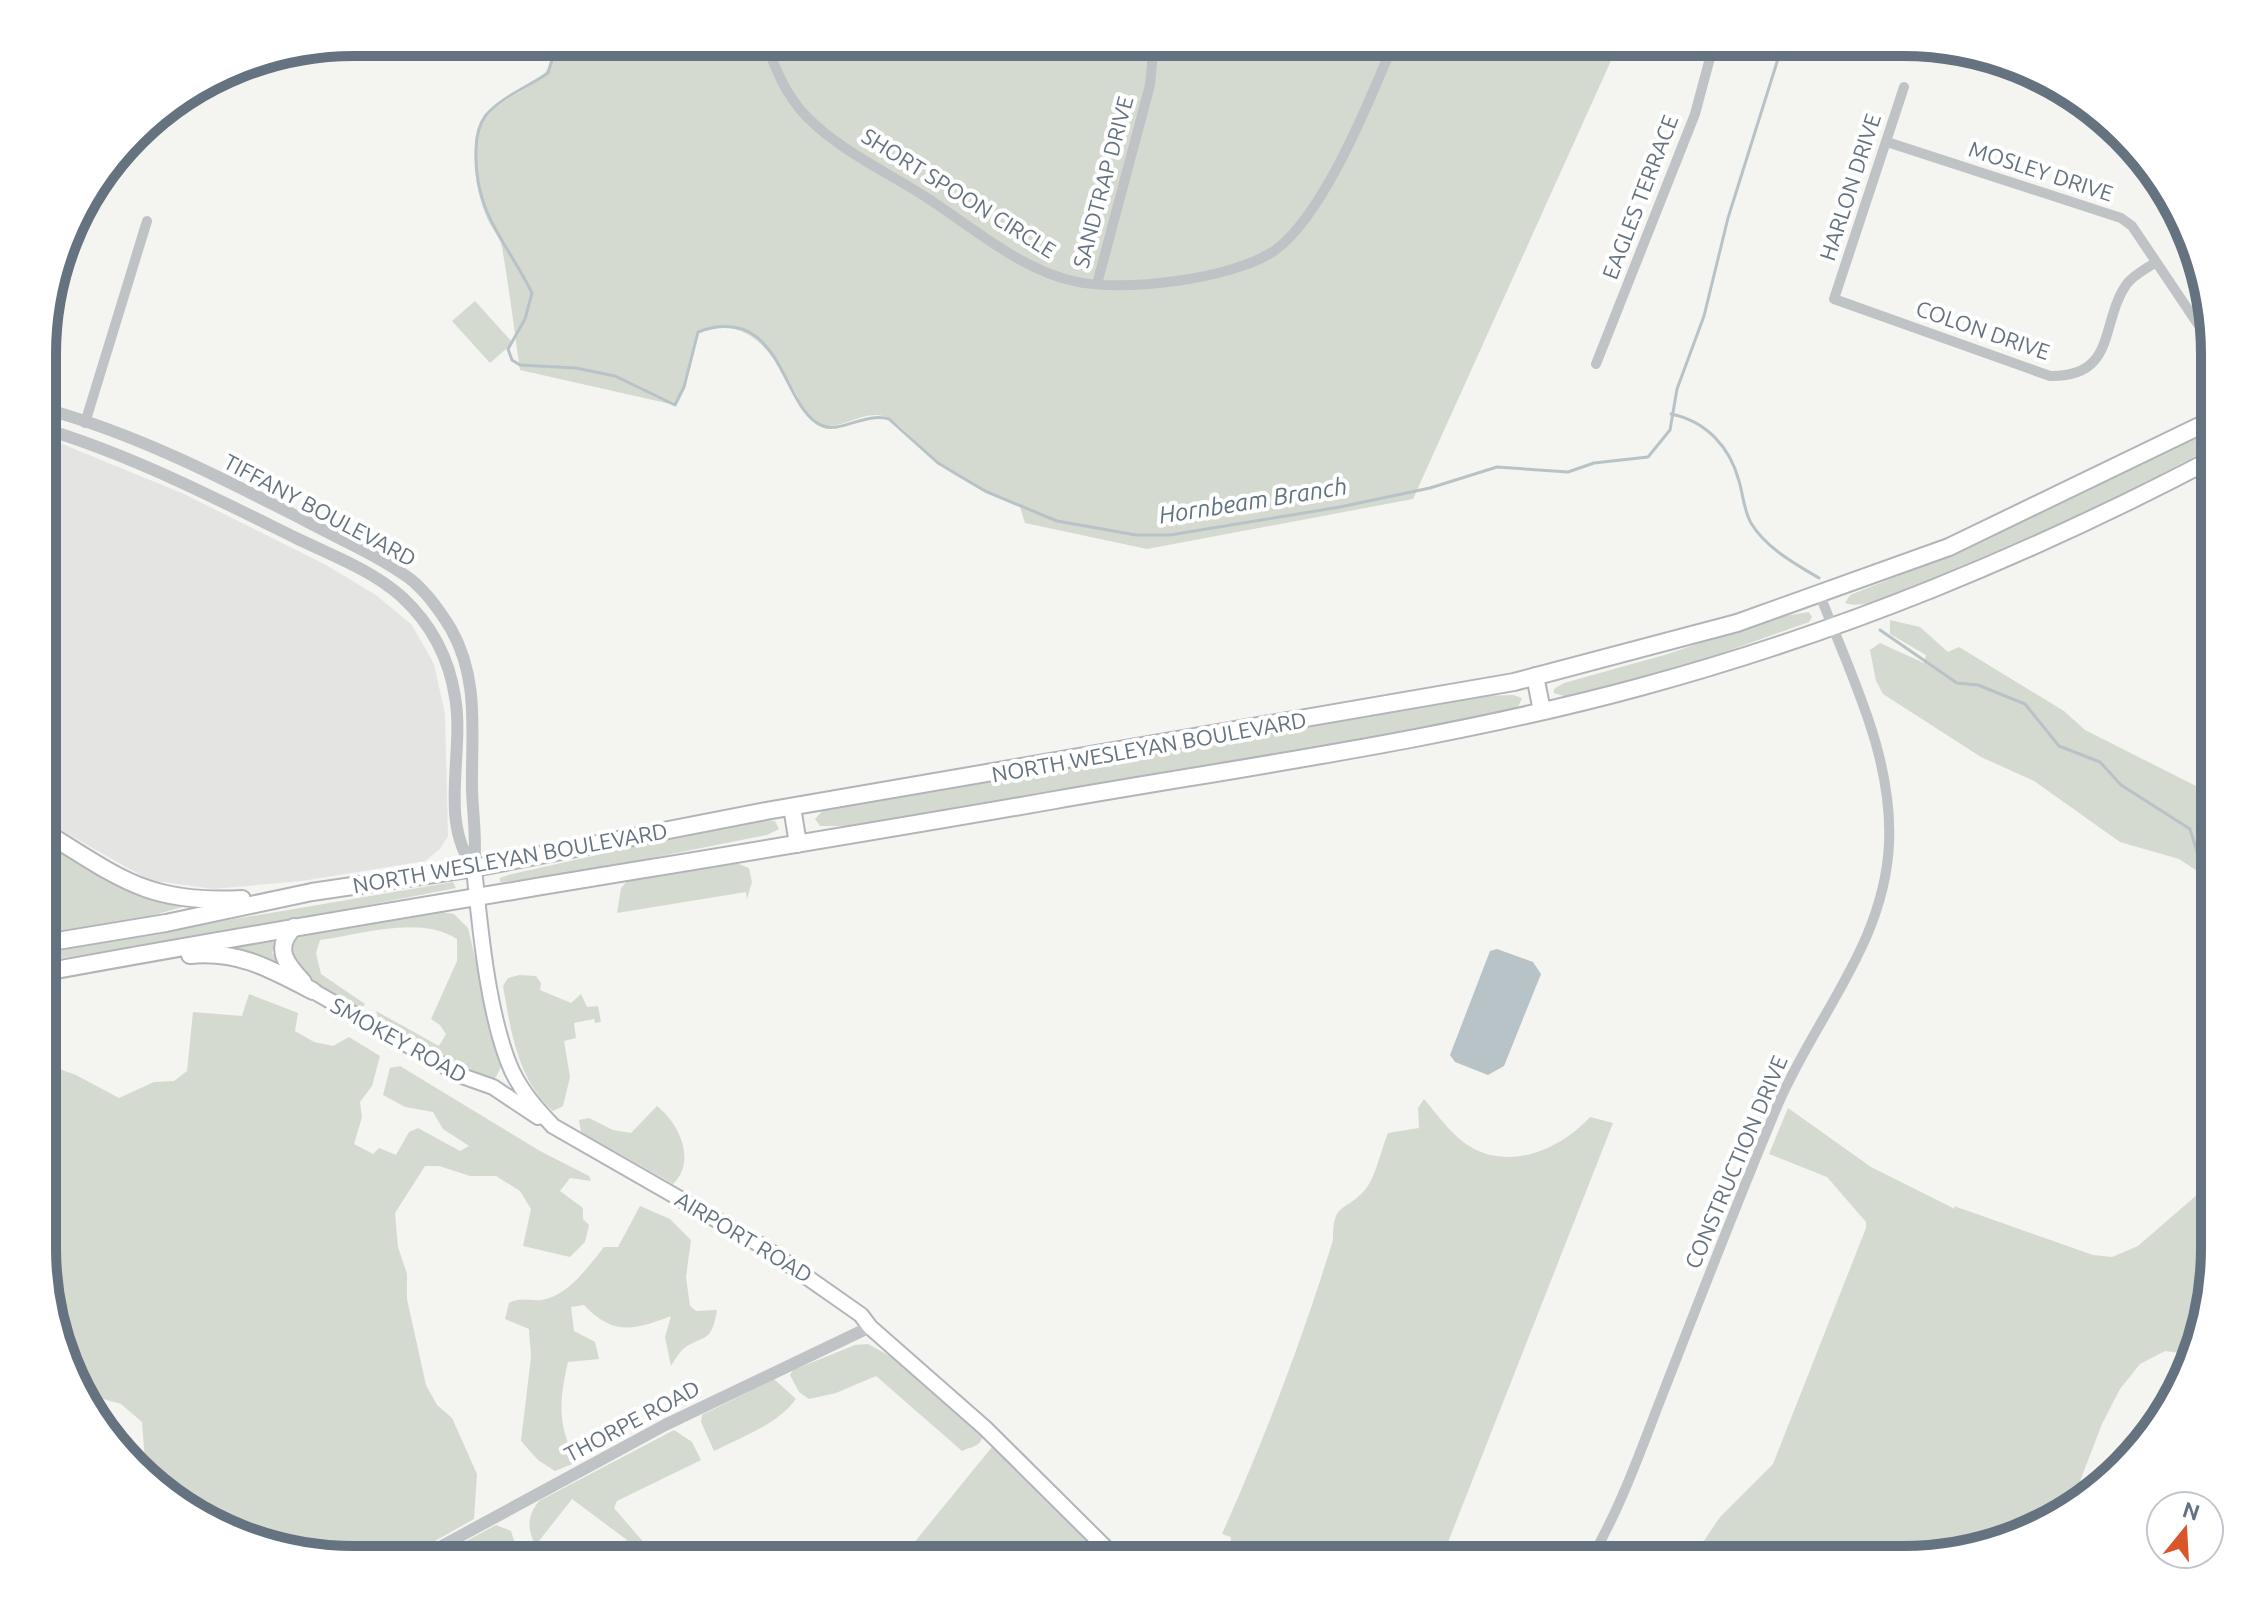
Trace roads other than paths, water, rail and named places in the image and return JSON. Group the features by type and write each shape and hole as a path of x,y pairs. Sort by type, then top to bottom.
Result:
{"highway":[{"name":"NORTH WESLEYAN BOULEVARD","path":"56,941 166,923 296,896 474,868 792,807 1378,708 1657,647 1820,595 1949,547 2201,425"},
{"name":"NORTH WESLEYAN BOULEVARD","path":"56,970 1449,731 1542,711 1641,687 1833,629 2039,546 2201,465"},
{"path":"1535,676 1542,711"},
{"path":"792,807 798,844"},
{"path":"56,839 124,880 176,899 199,901 296,896"},
{"path":"294,927 282,944 282,953 287,964 313,991"},
{"path":"93,963 215,953 236,955 313,991"}],"main road":[{"name":"AIRPORT ROAD","path":"474,868 493,997 512,1070 533,1105 553,1126 788,1262 861,1315 870,1327 985,1428 1104,1546"},
{"name":"SMOKEY ROAD","path":"313,991 485,1087 493,1087 553,1126"}],"street":[{"name":"SHORT SPOON CIRCLE","path":"772,56 785,90 820,129 1022,260 1060,278 1097,284 1215,273 1239,268 1274,251 1300,225 1325,186 1387,56"},
{"name":"SANDTRAP DRIVE","path":"1097,284 1150,85 1153,56"},
{"name":"EAGLES TERRACE","path":"1596,364 1695,114 1711,56"},
{"name":"HARLON DRIVE","path":"1834,299 1904,87"},
{"name":"MOSLEY DRIVE","path":"1887,142 2121,218 2132,226 2199,326"},
{"path":"85,423 147,221"},
{"name":"COLON DRIVE","path":"1834,299 2050,376 2063,376 2084,369 2101,354 2125,286 2156,262"},
{"name":"TIFFANY BOULEVARD","path":"56,413 153,448 273,505 378,558 422,591 453,632 469,678 474,709 472,788 477,838 474,868"},
{"name":"TIFFANY BOULEVARD","path":"56,433 174,477 372,575 406,602 435,637 451,677 458,720 455,806 461,851 474,868"},
{"name":"CONSTRUCTION DRIVE","path":"1597,1546 1623,1494 1782,1096 1864,947 1877,913 1889,843 1886,784 1872,732 1820,595"},
{"name":"THORPE ROAD","path":"442,1546 665,1425 870,1327"}],"waterway":[{"name":"Hornbeam Branch","path":"551,56 548,73 508,97 486,115 476,141 477,172 486,209 532,293 525,319 508,349 512,360 520,365 576,368 615,376 675,405 684,387 698,332 726,327 748,332 764,344 798,401 809,416 823,426 837,427 871,418 889,419 938,463 985,491 1057,521 1136,535 1170,535 1340,507 1430,488 1497,467 1568,472 1594,463 1648,457 1670,430 1677,389 1704,316 1728,218 1779,56"},
{"name":"Hornbeam Branch","path":"1671,414 1684,417 1715,437 1730,457 1747,513 1757,532 1782,555 1819,578"},
{"name":"Hornbeam Branch","path":"1880,630 1957,683 1978,685 2025,704 2059,746 2100,762 2121,785 2190,829 2197,852 2201,853"}]}
